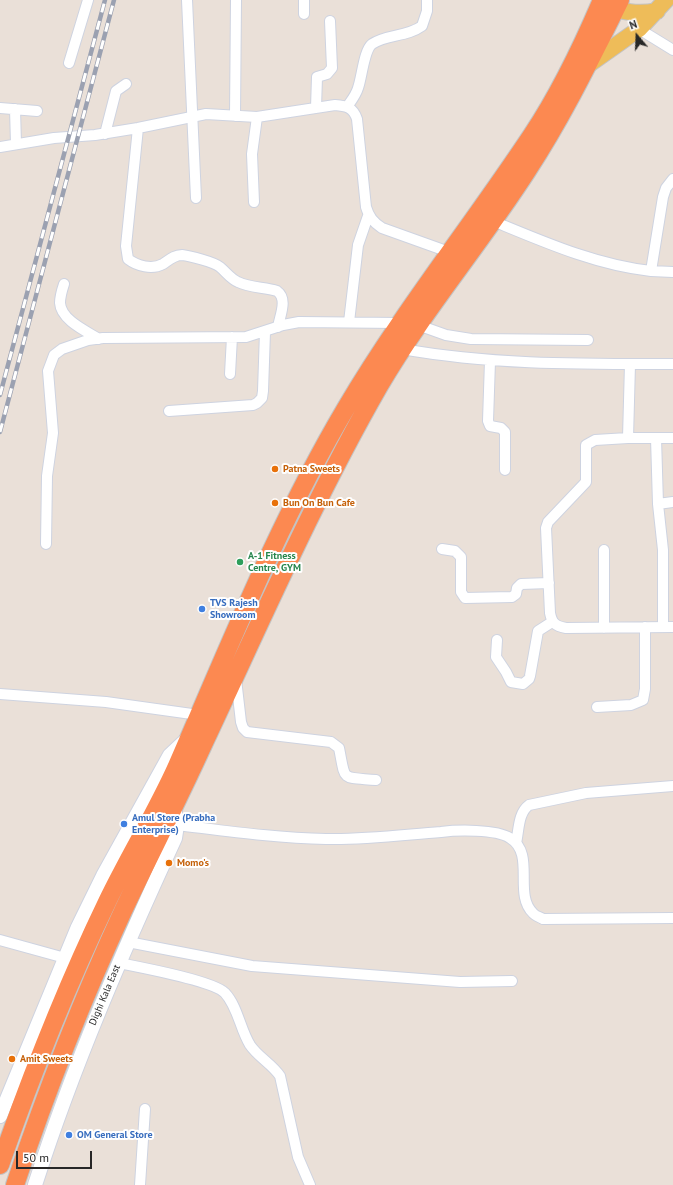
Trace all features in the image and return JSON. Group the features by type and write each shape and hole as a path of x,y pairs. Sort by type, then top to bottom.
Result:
{"highway":[{"path":"15,1185 35,1124 58,1063 123,912 175,817 236,675 312,510 377,390 402,349 493,221 556,124 588,65 609,3"},
{"path":"0,1165 14,1123 59,1012 108,900 162,797 247,607 320,452 367,372 399,323 533,134 609,3"}],"main road":[{"path":"609,3 639,14 661,5"},
{"path":"588,65 639,29 661,5"}],"street":[{"path":"69,63 75,38 88,0"},
{"path":"187,0 196,198"},
{"path":"235,116 236,0"},
{"path":"304,0 304,14"},
{"path":"347,107 358,90 367,51 371,45 378,41 407,34 422,26 427,11 427,0"},
{"path":"316,108 317,77 327,74 332,68 330,21"},
{"path":"639,29 673,50"},
{"path":"105,134 116,91 126,84"},
{"path":"0,147 54,138 105,134 216,114 257,117 335,105 347,107 354,112 357,119 368,216 358,245 349,322"},
{"path":"0,108 37,112"},
{"path":"15,110 16,144"},
{"path":"254,202 252,154 257,117"},
{"path":"138,128 126,246 128,260 147,267 155,267 180,255 188,256 218,265 240,283 277,291 282,294 283,300 278,327"},
{"path":"651,271 663,197 666,188 673,179"},
{"path":"368,216 382,228 449,252"},
{"path":"493,221 536,239 604,262 651,271 673,272"},
{"path":"64,284 60,302 63,312 72,321 99,339"},
{"path":"46,544 47,476 53,434 48,371 54,355 62,349 88,340 99,339 246,337 299,322 399,323"},
{"path":"418,325 446,335 471,339 588,340"},
{"path":"169,411 241,406 257,403 262,398 263,391 265,332"},
{"path":"230,374 232,337"},
{"path":"402,349 441,356 535,364 673,364"},
{"path":"490,361 488,421 490,426 501,428 505,432 505,470"},
{"path":"628,438 630,364"},
{"path":"656,438 658,504 663,550 668,627 566,628 557,626 552,622 550,613 546,528 548,522 586,482 586,445 595,440 628,438 656,438 673,438"},
{"path":"658,504 673,502"},
{"path":"442,549 455,551 461,557 461,592 465,598 512,597 516,594 517,588 521,584 549,583"},
{"path":"604,550 604,628"},
{"path":"497,640 497,661 506,672 511,682 523,684 529,680 538,631 552,622"},
{"path":"597,707 631,705 642,700 645,689 645,627"},
{"path":"236,675 241,722 243,728 247,732 331,742 339,748 341,768 344,775 349,778 376,780"},
{"path":"0,694 106,702 199,715"},
{"path":"0,1116 65,958 103,876 170,755 189,736"},
{"path":"516,843 521,815 524,809 529,805 586,793 673,786"},
{"path":"175,817 285,837 364,839 451,831 496,834 509,837 516,843 524,866 525,896 528,906 533,914 543,919 673,918"},
{"name":"Dighi Kala East","path":"34,1185 70,1082 128,942 175,838 175,817"},
{"path":"0,940 65,958"},
{"path":"128,942 252,966 460,982 512,981"},
{"path":"119,963 208,984 224,992 230,1000 251,1046 273,1066 280,1076 298,1157 310,1185"},
{"path":"140,1185 145,1110"}],"railway":[{"path":"0,395 105,0"},
{"path":"0,432 114,0"}],"place":[{"name":"Patna Sweets","path":"275,469"},
{"name":"Bun On Bun Cafe","path":"275,503"},
{"name":"A-1 Fitness Centre, GYM","path":"240,562"},
{"name":"TVS Rajesh Showroom","path":"202,609"},
{"name":"Amul Store (Prabha Enterprise)","path":"124,824"},
{"name":"Momo's","path":"169,863"},
{"name":"Amit Sweets","path":"12,1059"},
{"name":"OM General Store","path":"69,1135"}]}
